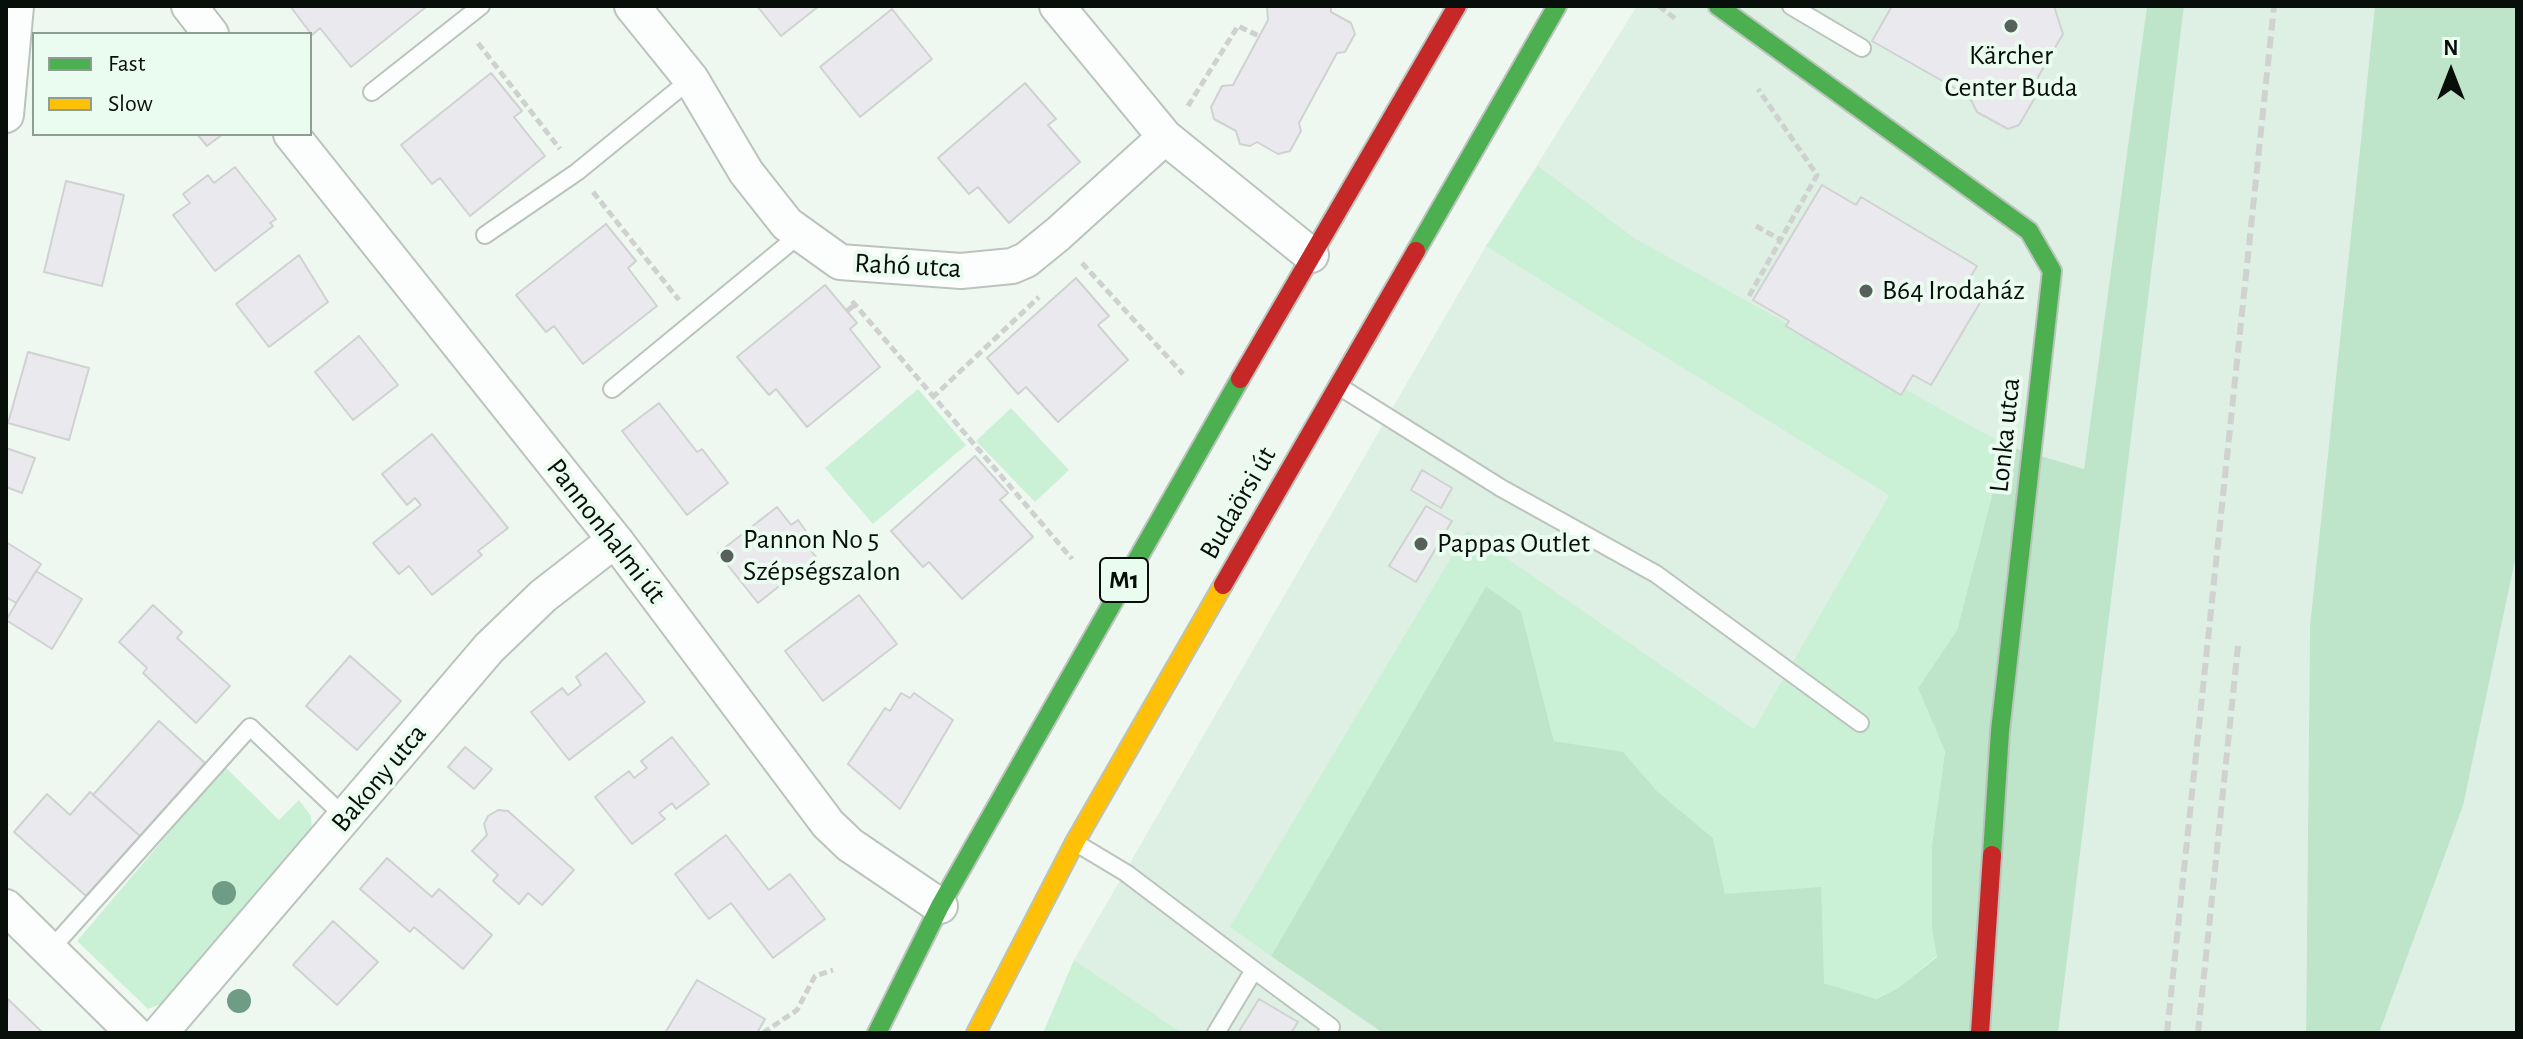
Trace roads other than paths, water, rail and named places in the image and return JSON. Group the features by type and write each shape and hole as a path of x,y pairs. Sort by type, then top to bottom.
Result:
{"main road":[{"name":"M1","path":"877,1031 940,906 1311,255 1457,6"},
{"name":"Budaörsi út","path":"976,1033 1075,842 1557,6"},
{"name":"Lonka utca","path":"1718,6 2029,231 2052,271 2000,731 1980,1033"}],"street":[{"path":"6,115 16,6"},
{"path":"189,6 209,32"},
{"path":"632,6 691,79 746,172 812,244"},
{"path":"1057,6 1165,137 1311,255"},
{"name":"Pannonhalmi út","path":"293,136 615,540 828,824 850,845 940,906"},
{"name":"Rahó utca","path":"812,244 840,262 863,266 961,271 1012,266 1026,260 1058,234 1165,137"},
{"name":"Bakony utca","path":"160,1033 489,648 543,596 615,540"},
{"path":"6,907 134,1033"}],"lane":[{"path":"372,92 481,6"},
{"path":"1791,6 1862,48"},
{"path":"485,235 577,172 691,79"},
{"path":"612,389 812,244"},
{"path":"1339,386 1501,488 1656,574 1860,723"},
{"path":"50,950 250,727 346,818"},
{"path":"1075,842 1126,873 1331,1027 1327,1033"},
{"path":"1216,1033 1254,970"}],"railway":[{"path":"2167,1033 2274,6"},
{"path":"2198,1033 2238,646"}],"place":[{"name":"Kärcher Center Buda","path":"2011,26"},
{"name":"B64 Irodaház","path":"1866,291"},
{"name":"Pappas Outlet","path":"1421,544"},
{"name":"Pannon No 5 Szépségszalon","path":"727,556"}]}
